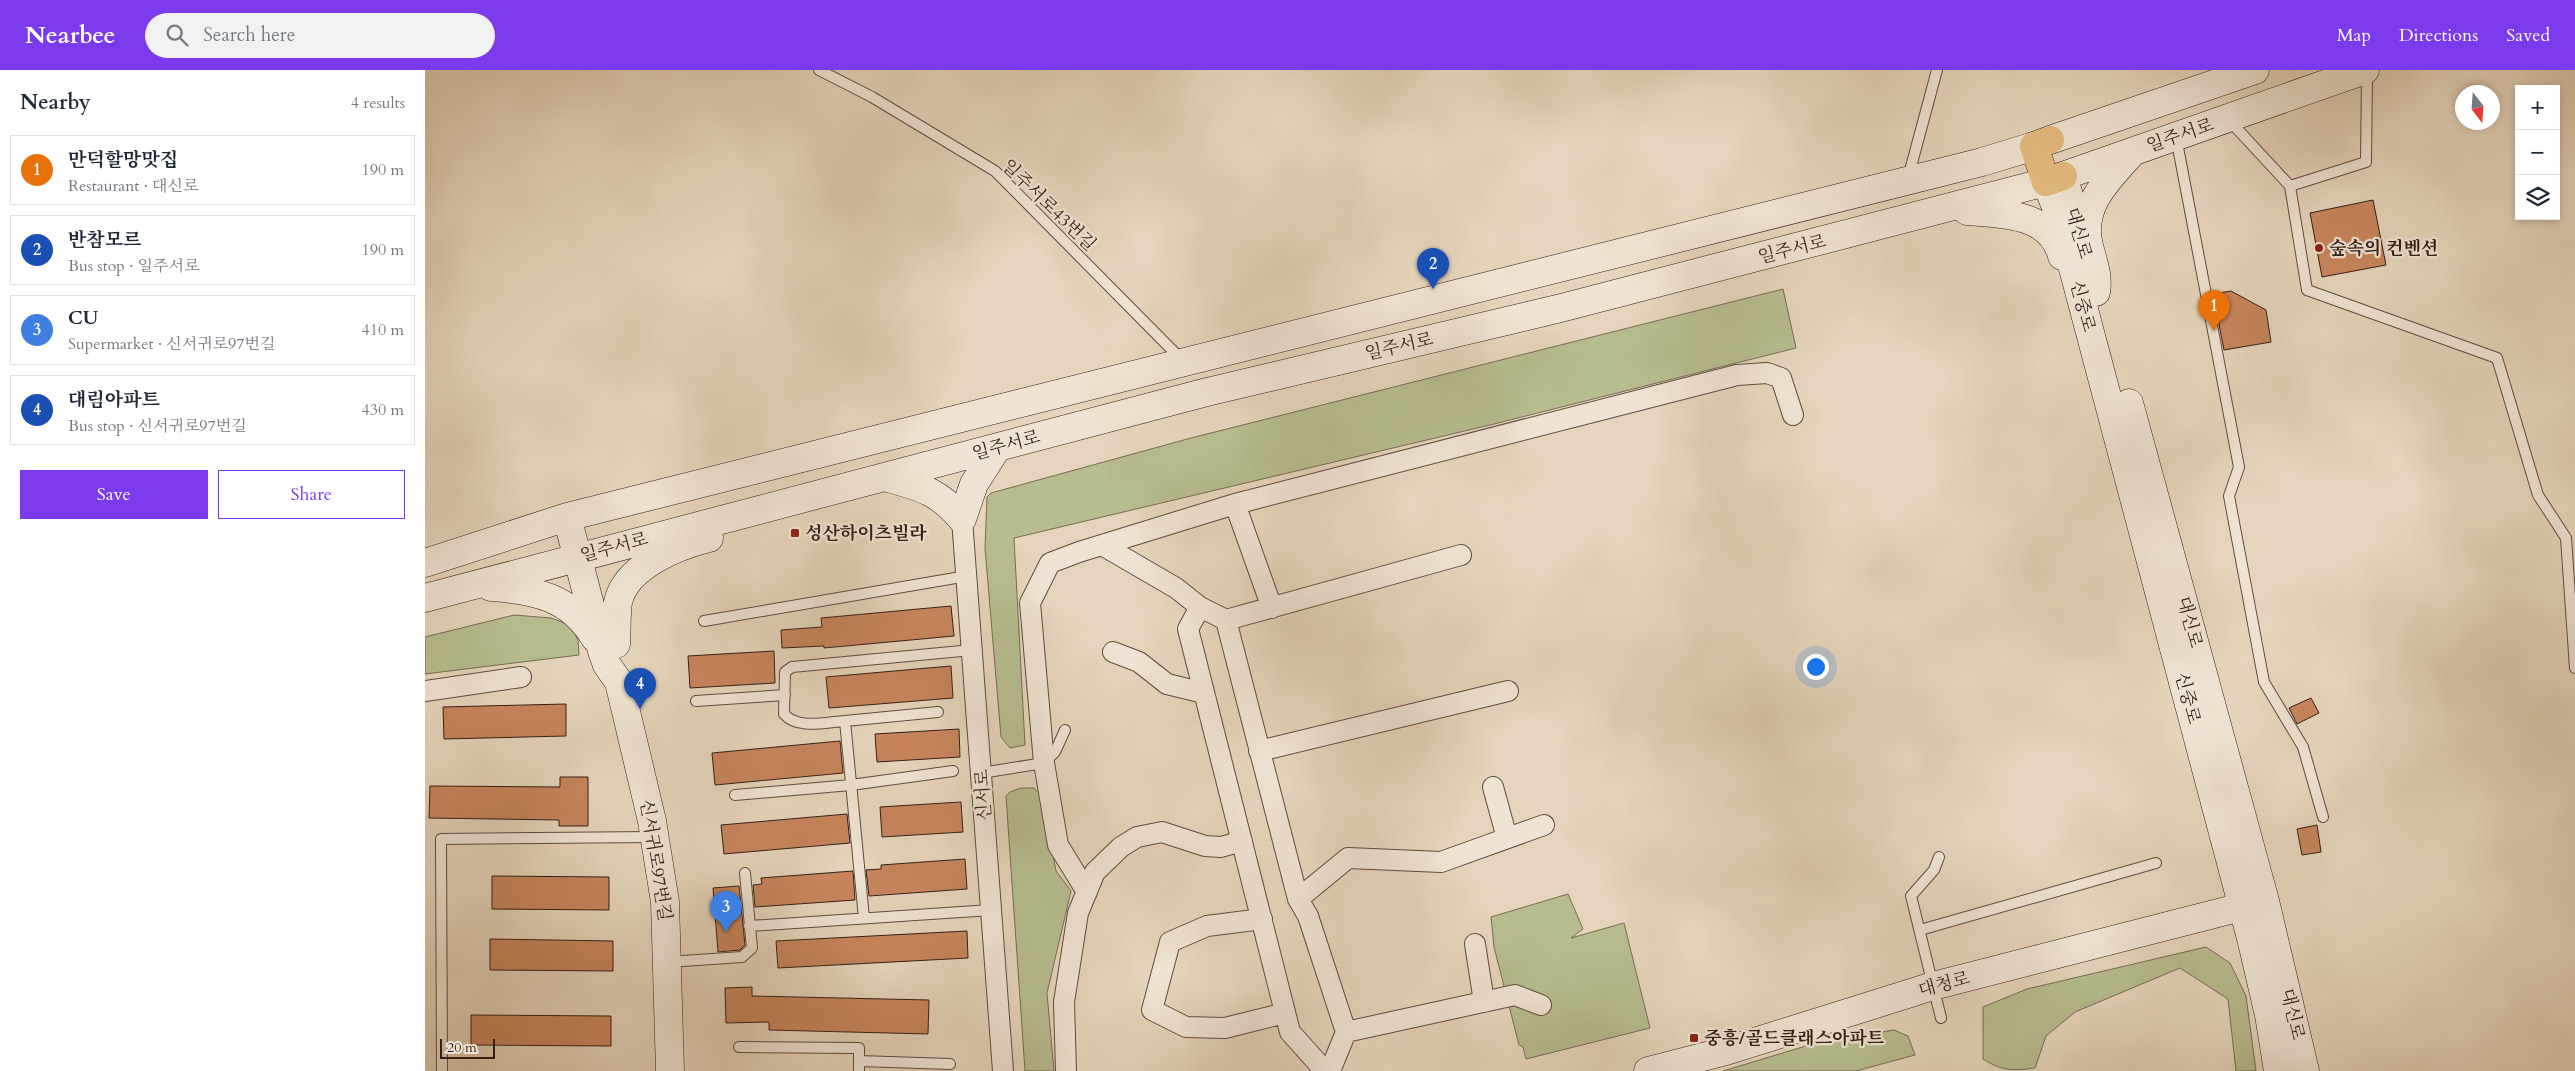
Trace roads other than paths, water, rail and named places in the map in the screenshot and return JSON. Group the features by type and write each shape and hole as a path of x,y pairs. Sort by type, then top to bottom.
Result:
{"main road":[{"name":"일주서로","path":"425,562 576,515 1183,361 1982,162 2255,70"},
{"name":"일주서로","path":"430,596 1207,392 1561,308 1948,209 2055,179 2366,70"},
{"path":"2042,143 2055,179"},
{"path":"1948,209 2019,215 2046,229 2060,250 2068,281 2088,292 2099,280 2086,234 2087,217 2105,181 2133,151"},
{"name":"신중로","path":"2055,179 2058,212 2088,292"},
{"name":"대신로","path":"2088,292 2166,534 2254,904 2305,1071"},
{"path":"963,519 974,484 997,448"},
{"path":"883,477 926,489 946,500 963,519"},
{"path":"609,648 618,601 627,582 652,561 695,542 733,533 761,509"},
{"name":"신서귀로97번길","path":"576,515 609,648 621,664 619,682 655,837 665,902 670,1071"},
{"path":"430,596 489,587 524,589 548,596 573,610 609,648"},
{"path":"2254,904 2278,1071"},
{"name":"대청로","path":"1649,1071 1726,1051 1933,986 2254,904"}],"street":[{"path":"1087,892 1058,845 1044,763 1030,603 1050,563 1235,504 1737,375 1767,373 1781,378 1793,415"},
{"path":"1235,504 1271,608"},
{"name":"신서로","path":"963,519 1003,1071"},
{"path":"1102,545 1177,588 1200,608 1226,620 1461,555"},
{"path":"1200,608 1188,629 1290,1032 1325,1071"},
{"path":"1226,620 1298,899 1308,916 1346,1032 1331,1071"},
{"path":"1113,652 1139,662 1167,684 1204,693"},
{"path":"425,692 521,677"},
{"path":"1259,751 1507,691"},
{"path":"1493,787 1507,838"},
{"path":"1298,899 1348,858 1441,862 1543,825"},
{"path":"1066,1071 1064,1002 1078,913 1095,872 1121,847 1137,837 1161,832 1205,846 1221,847 1242,841"},
{"path":"1261,919 1207,926 1170,942 1152,1010 1186,1027 1225,1028 1285,1013"},
{"path":"1475,944 1484,1002"},
{"path":"1346,1032 1515,995 1541,1005"}],"lane":[{"name":"일주서로43번길","path":"819,70 872,97 995,171 1183,361"},
{"path":"1907,181 1937,70"},
{"path":"2290,186 2366,162 2366,70"},
{"path":"2227,119 2290,186 2307,290 2497,358 2538,494 2566,538 2575,668"},
{"path":"2176,136 2239,467 2229,496 2264,682 2303,747 2323,817"},
{"path":"704,621 967,576"},
{"path":"939,712 807,724 790,720 785,714 785,672 792,667 972,650"},
{"path":"696,701 785,695"},
{"path":"845,720 864,918"},
{"path":"981,773 1044,763 1055,752 1065,730"},
{"path":"735,795 851,785 953,771"},
{"path":"442,1071 441,839 655,837"},
{"path":"1939,857 1935,870 1911,896 1941,1018"},
{"path":"1920,930 2156,863"},
{"path":"667,962 742,957 752,948 745,873"},
{"path":"749,926 991,910"},
{"path":"739,1047 859,1048 859,1066 950,1064"}],"place":[{"name":"숲속의 컨벤션","path":"2319,248"},
{"name":"반참모르","path":"1433,289"},
{"name":"만덕할망맛집","path":"2214,331"},
{"name":"성산하이츠빌라","path":"795,533"},
{"name":"대림아파트","path":"640,709"},
{"name":"CU","path":"726,932"},
{"name":"중흥/골드클래스아파트","path":"1694,1038"}]}
